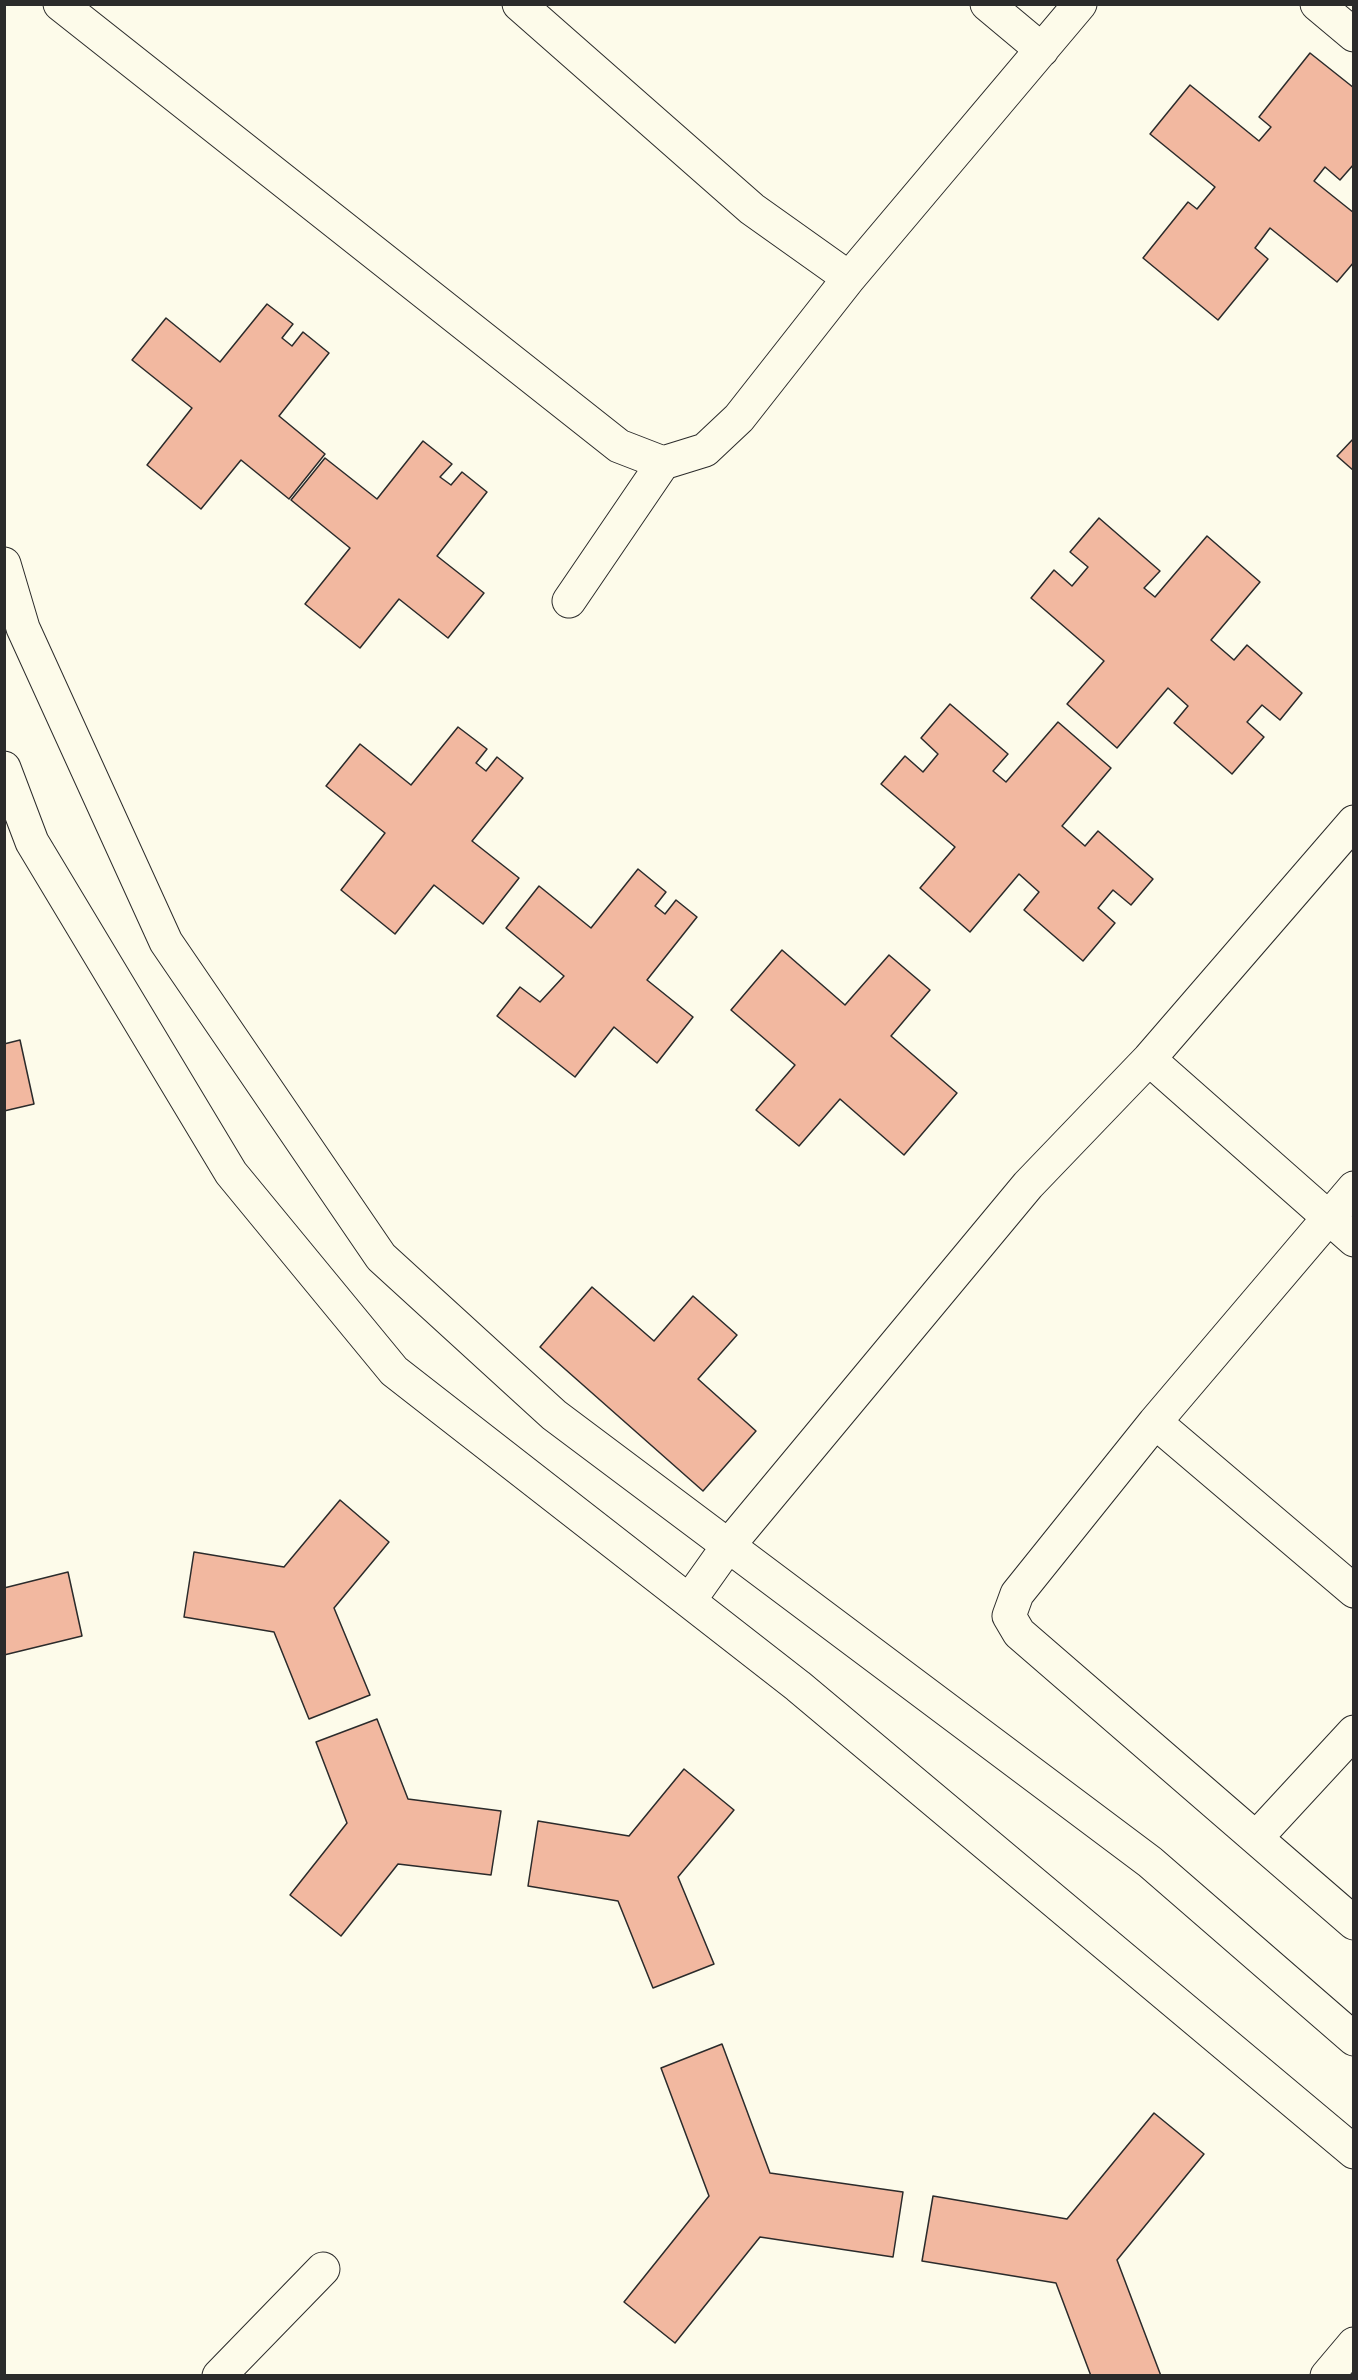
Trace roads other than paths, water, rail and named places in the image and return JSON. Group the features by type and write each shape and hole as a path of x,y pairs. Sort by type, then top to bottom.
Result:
{"street":[{"path":"60,4 619,446 663,463"},
{"path":"519,4 752,209 849,278"},
{"path":"987,4 1042,50"},
{"path":"568,601 663,463 705,450 739,418 849,278 1080,4"},
{"path":"1317,4 1353,35"},
{"path":"4,564 24,628 166,942 381,1257 554,1415 1150,1862 1353,2039"},
{"path":"4,768 32,842 231,1173 394,1371 798,1686 1353,2152"},
{"path":"689,1601 728,1546 1028,1185 1149,1059 1353,822"},
{"path":"1149,1059 1353,1240"},
{"path":"1353,1188 1155,1422 1017,1594 1009,1616 1019,1633 1353,1923"},
{"path":"1155,1422 1353,1591"},
{"path":"1256,1838 1353,1732"},
{"path":"219,2376 323,2269"},
{"path":"1327,2376 1353,2344"}]}
